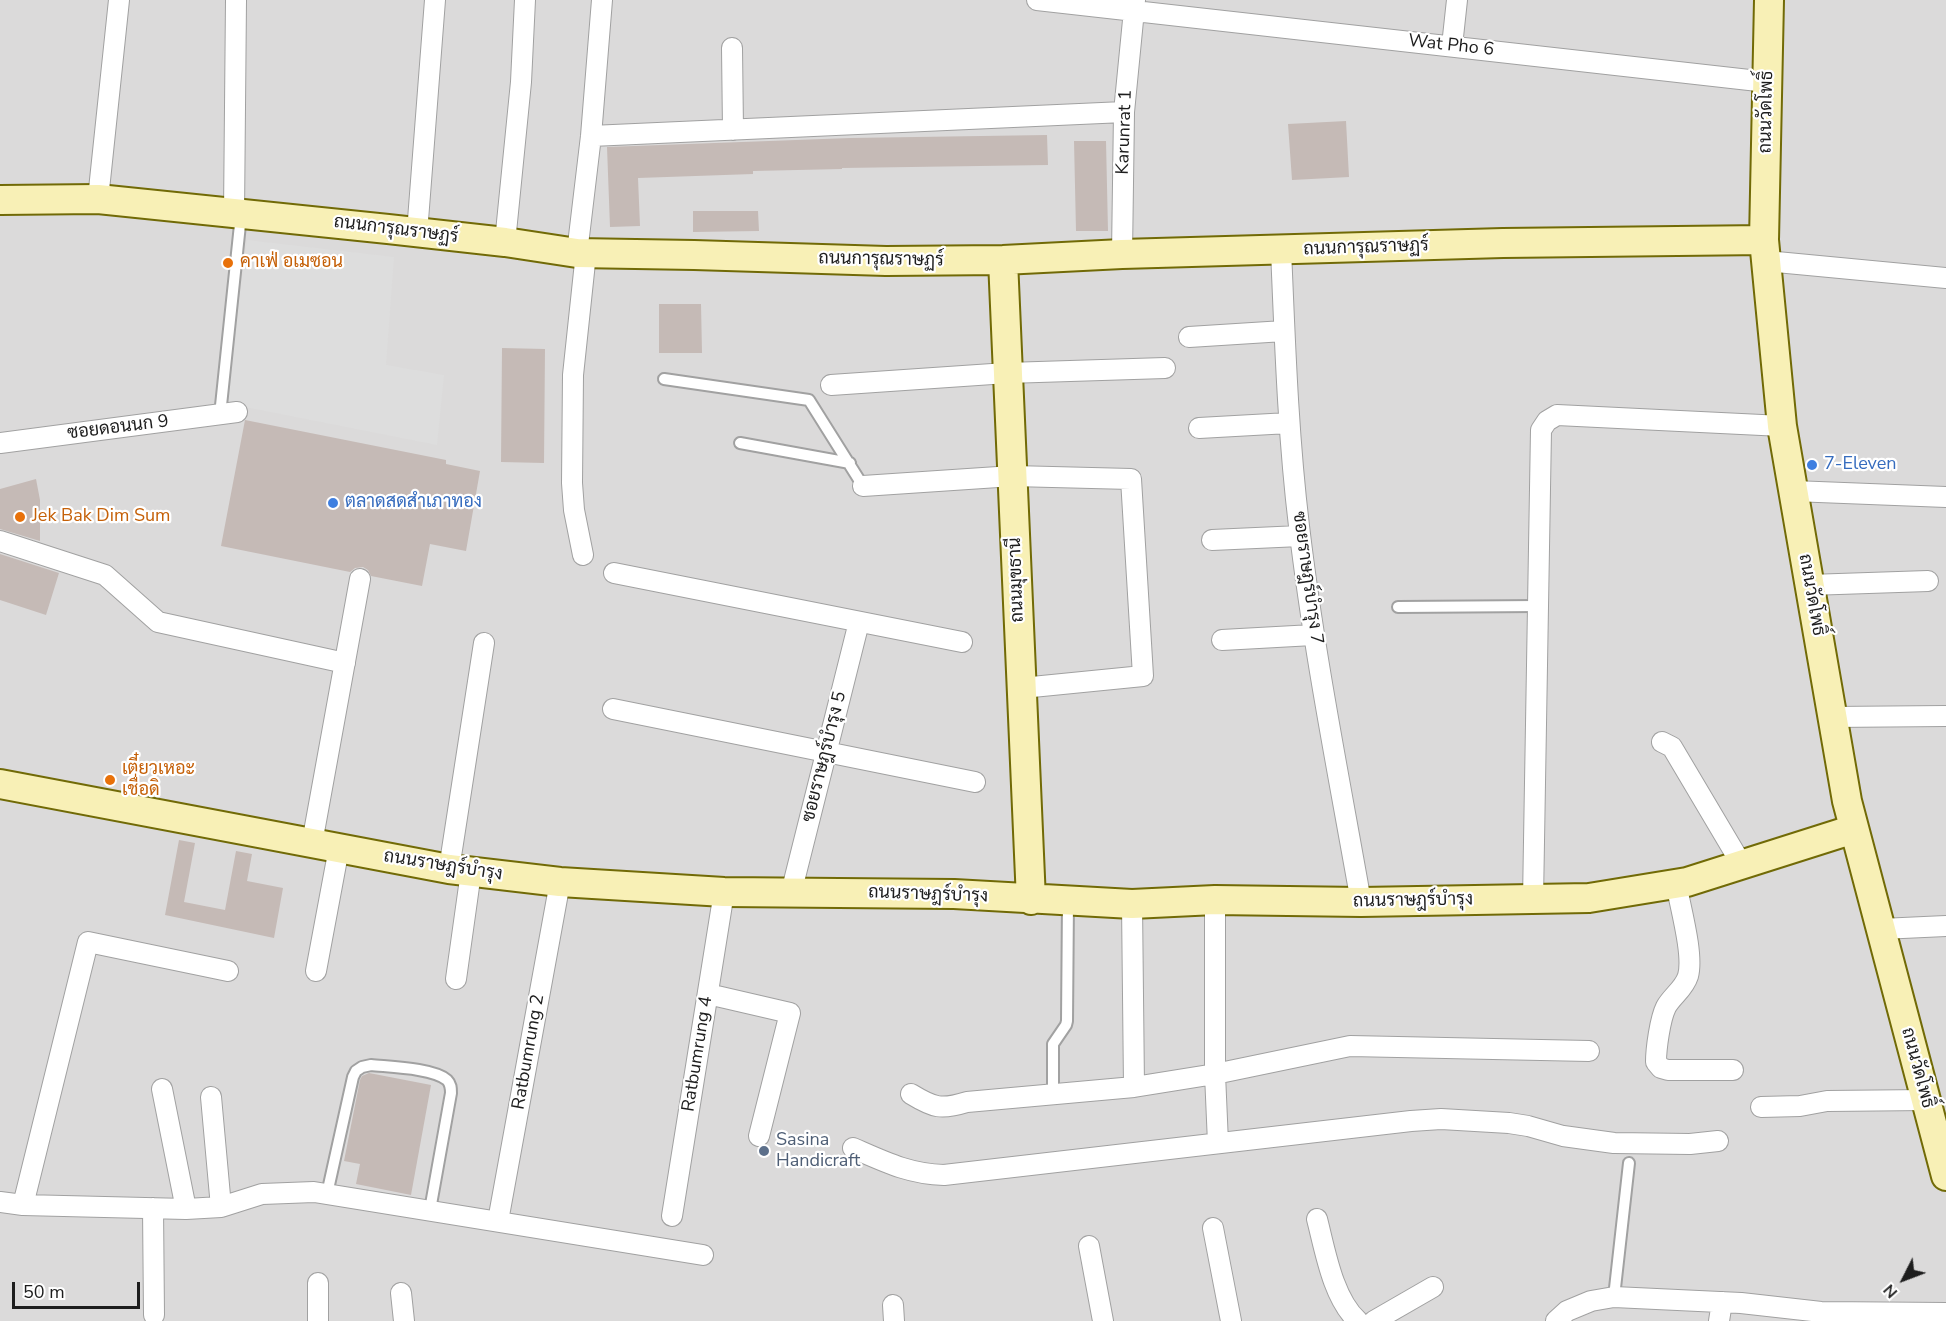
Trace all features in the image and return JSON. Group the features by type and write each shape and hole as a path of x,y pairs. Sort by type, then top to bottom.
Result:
{"street":[{"path":"98,199 119,0"},
{"path":"236,0 238,214"},
{"path":"417,233 435,0"},
{"path":"505,242 521,82 525,0"},
{"path":"583,555 574,510 573,375 602,0"},
{"name":"Wat Pho 6","path":"1037,0 1134,5 1452,46 1767,81"},
{"path":"1452,46 1457,0"},
{"name":"ถนนวัดโพธิ์","path":"1769,0 1765,251 1782,426 1847,801 1946,1176"},
{"name":"Karunrat 1","path":"1122,254 1124,112 1134,5"},
{"path":"732,48 733,130"},
{"path":"591,136 1124,112"},
{"name":"ถนนการุณราษฏร์","path":"0,200 98,199 505,242 581,253 886,261 1003,260 1122,254 1503,243 1765,251"},
{"name":"ซอยราษฎร์บำรุง 7","path":"1281,250 1289,423 1300,536 1313,635 1361,902"},
{"path":"1765,251 1946,278"},
{"name":"ถนนมุขธานี","path":"1003,260 1031,900"},
{"path":"1189,337 1284,332"},
{"path":"831,385 1007,373 1165,368"},
{"name":"ซอยดอนนก 9","path":"0,443 228,413"},
{"path":"1533,900 1541,430 1547,421 1557,415 1782,426"},
{"path":"1199,428 1289,423"},
{"path":"863,486 1013,476 1131,479 1143,676 1022,688"},
{"path":"1793,491 1946,497"},
{"path":"1212,540 1300,536"},
{"path":"0,542 105,575 158,622 345,663"},
{"path":"614,573 962,642"},
{"path":"316,970 345,663 360,579"},
{"path":"1809,585 1928,581"},
{"name":"ซอยราษฎร์บำรุง 5","path":"791,893 859,622"},
{"path":"1222,640 1313,635"},
{"path":"456,979 460,871 484,644"},
{"path":"613,709 975,782"},
{"path":"1832,717 1946,716"},
{"path":"1662,742 1672,747 1742,865"},
{"name":"ถนนราษฎร์บำรุง","path":"0,784 460,871 560,882 724,892 954,894 1132,904 1215,900 1361,902 1589,898 1676,884 1854,829"},
{"name":"Ratbumrung 2","path":"498,1221 560,882"},
{"path":"1676,884 1686,934 1688,971 1683,986 1664,1012 1656,1062 1659,1067 1668,1070 1733,1070"},
{"name":"Ratbumrung 4","path":"672,1216 724,892"},
{"path":"1215,900 1215,1074 1218,1143"},
{"path":"1132,904 1134,1087"},
{"path":"1881,929 1946,926"},
{"path":"23,1205 88,942 228,971"},
{"path":"708,994 790,1013 759,1136"},
{"path":"911,1094 930,1106 949,1107 967,1102 1134,1087 1215,1074 1350,1046 1589,1051"},
{"path":"162,1089 186,1209"},
{"path":"211,1097 220,1207"},
{"path":"1761,1107 1800,1106 1827,1101 1926,1100"},
{"path":"853,1148 900,1169 921,1174 944,1175 1442,1119 1519,1125 1563,1136 1614,1143 1690,1144 1718,1141"},
{"path":"0,1202 23,1205 186,1209 220,1207 262,1194 314,1192 703,1255"},
{"path":"153,1208 154,1315"},
{"path":"1317,1219 1330,1270 1349,1310 1358,1321"},
{"path":"1213,1228 1231,1321"},
{"path":"1089,1246 1103,1321"},
{"path":"318,1283 318,1321"},
{"path":"1374,1321 1433,1287"},
{"path":"402,1293 404,1321"},
{"path":"1556,1321 1567,1311 1591,1301 1614,1298 1720,1312 1946,1313"}],"lane":[{"path":"228,413 238,214"},
{"path":"664,379 809,400 863,486"},
{"path":"740,443 850,463"},
{"path":"1398,607 1538,606"},
{"path":"1053,1094 1053,1044 1067,1021 1068,901"},
{"path":"327,1194 356,1071 371,1065 429,1073 446,1080 452,1094 430,1210"},
{"path":"1614,1298 1629,1163"}],"shaded area":[{"path":"0,0 1946,0 1946,1321 0,1321"},
{"path":"247,240 394,257 386,365 444,375 437,445 225,403"}],"building":[{"path":"1346,121 1349,177 1292,180 1288,124"},
{"path":"1047,135 1048,165 842,168 638,178 640,226 610,227 607,147 850,138"},
{"path":"1074,141 1106,141 1108,231 1076,231"},
{"path":"693,211 758,211 759,231 693,232"},
{"path":"659,304 701,304 702,353 659,353"},
{"path":"502,348 545,349 544,463 501,462"},
{"name":"ตลาดสดสำเภาทอง","path":"245,420 446,460 446,464 480,471 466,551 430,544 422,586 371,576 363,567 355,568 350,572 221,546"},
{"name":"Jek Bak Dim Sum","path":"36,479 40,500 40,541 0,529 0,489"},
{"path":"0,554 59,573 46,615 0,600"},
{"path":"179,840 195,843 184,902 225,910 236,851 252,854 247,881 283,888 274,938 165,915"},
{"path":"369,1073 431,1085 411,1195 356,1184 360,1164 344,1161 360,1080 362,1076"}],"place":[{"name":"คาเฟ่ อเมซอน","path":"228,263"},
{"name":"7-Eleven","path":"1812,465"},
{"name":"ตลาดสดสำเภาทอง","path":"333,503"},
{"name":"Jek Bak Dim Sum","path":"20,517"},
{"name":"เตี๋ยวเหอะ เชื่อดิ","path":"110,780"},
{"name":"Sasina Handicraft","path":"764,1151"}]}
